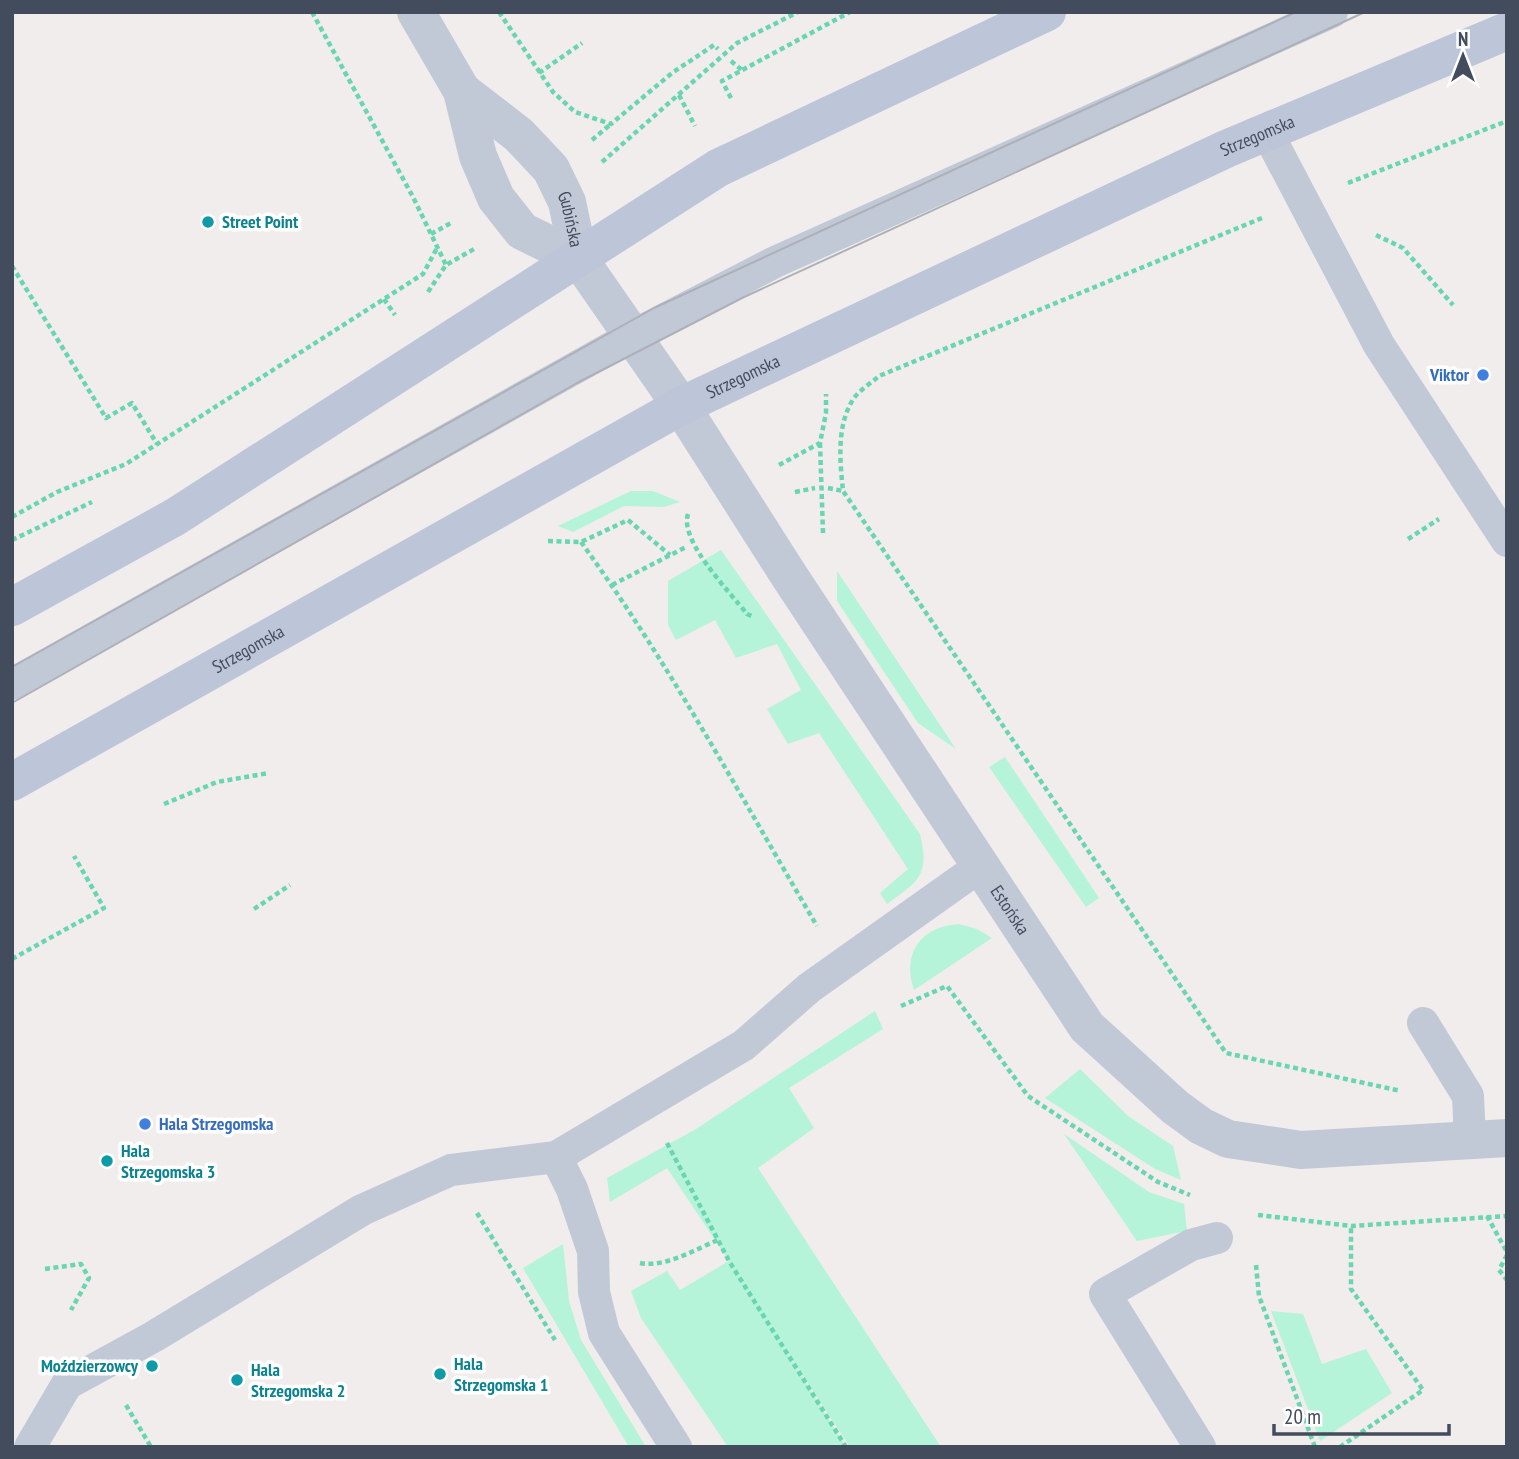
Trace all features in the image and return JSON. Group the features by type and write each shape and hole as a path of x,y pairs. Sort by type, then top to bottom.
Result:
{"main road":[{"path":"12,607 175,517 728,163 1047,12"},
{"name":"Strzegomska","path":"12,782 681,406 1266,132 1507,31"}],"street":[{"name":"Gubińska","path":"415,12 462,91 478,156 496,198 522,231 579,258"},
{"name":"Gubińska","path":"462,91 519,135 551,169 567,202 579,258"},
{"name":"Estońska","path":"579,258 681,406 788,574 1087,1027 1201,1126 1228,1139 1301,1150 1488,1140"}],"lane":[{"path":"12,684 634,335 775,262 1332,12"},
{"path":"1266,132 1379,345 1507,541"},
{"path":"30,1447 67,1384 153,1337 362,1210 451,1170 556,1157 744,1045 809,988 982,865"},
{"path":"1423,1023 1468,1096 1488,1140"},
{"path":"556,1157 572,1189 593,1251 594,1292 604,1333 676,1447"},
{"path":"1200,1447 1105,1294 1191,1245 1217,1238"}],"path":[{"path":"312,12 446,265"},
{"path":"499,12 538,72 575,112 611,124"},
{"path":"618,149 737,43 798,12"},
{"path":"731,98 722,81 850,12"},
{"path":"538,72 582,43"},
{"path":"590,141 672,74 714,45 718,49"},
{"path":"731,61 742,70"},
{"path":"679,95 692,118"},
{"path":"1468,1096 1432,1097 1226,1053 843,491 840,460 846,414 854,397 879,376 1302,201 1507,121"},
{"path":"431,234 455,221"},
{"path":"12,517 57,492 126,464 423,274 437,248"},
{"path":"12,266 106,418 132,403 157,443"},
{"path":"785,462 820,443 826,398"},
{"path":"784,494 815,488"},
{"path":"828,488 843,491"},
{"path":"581,542 612,585 709,742 840,967"},
{"path":"612,585 686,547"},
{"path":"164,804 217,782 269,773"},
{"path":"12,959 104,908 74,856"},
{"path":"254,909 290,885"},
{"path":"901,1006 947,986 1028,1096 1158,1182 1202,1200"},
{"path":"663,1136 718,1240 846,1447"},
{"path":"451,1170 556,1343"},
{"path":"1251,1214 1351,1226 1507,1216"},
{"path":"1487,1216 1507,1253 1499,1270 1507,1280"},
{"path":"1340,1447 1423,1390 1351,1289 1351,1226"},
{"path":"628,1260 650,1265 718,1240"},
{"path":"1255,1255 1259,1296 1315,1447"},
{"path":"45,1269 81,1264 89,1279 71,1310"}],"green space":[{"path":"631,491 653,491 680,502 664,507 624,506 573,532 558,526"},
{"path":"721,550 920,834 924,859 919,876 887,904 880,893 908,869 819,733 788,744 767,709 801,690 777,644 736,658 715,620 676,640 668,625 668,581"},
{"path":"837,571 956,749 918,723 837,601"},
{"path":"1005,757 1099,898 1086,907 989,767"},
{"path":"959,924 977,929 992,938 914,990 910,965 917,944 934,930"},
{"path":"875,1011 883,1029 789,1088 814,1128 758,1168 941,1447 850,1447 782,1344 846,1447 728,1447 641,1318 631,1291 667,1271 680,1290 729,1261 667,1168 610,1202 607,1178 696,1129"},
{"path":"1080,1069 1128,1116 1173,1146 1181,1180 1155,1169 1045,1098"},
{"path":"1064,1134 1149,1192 1184,1204 1187,1231 1137,1241"},
{"path":"563,1244 569,1301 581,1340 646,1447 629,1447 523,1268"},
{"path":"1271,1311 1303,1314 1322,1364 1366,1349 1392,1393 1320,1441"}],"tram line":[{"path":"12,667 654,308 1296,12"},
{"path":"12,703 577,383 744,297 1365,12"}],"place":[{"name":"Street Point","path":"208,222"},
{"name":"Viktor","path":"1483,375"},
{"name":"Hala Strzegomska","path":"145,1124"},
{"name":"Hala Strzegomska 3","path":"107,1161"},
{"name":"Moździerzowcy","path":"152,1366"},
{"name":"Hala Strzegomska 1","path":"440,1374"},
{"name":"Hala Strzegomska 2","path":"237,1380"}]}
